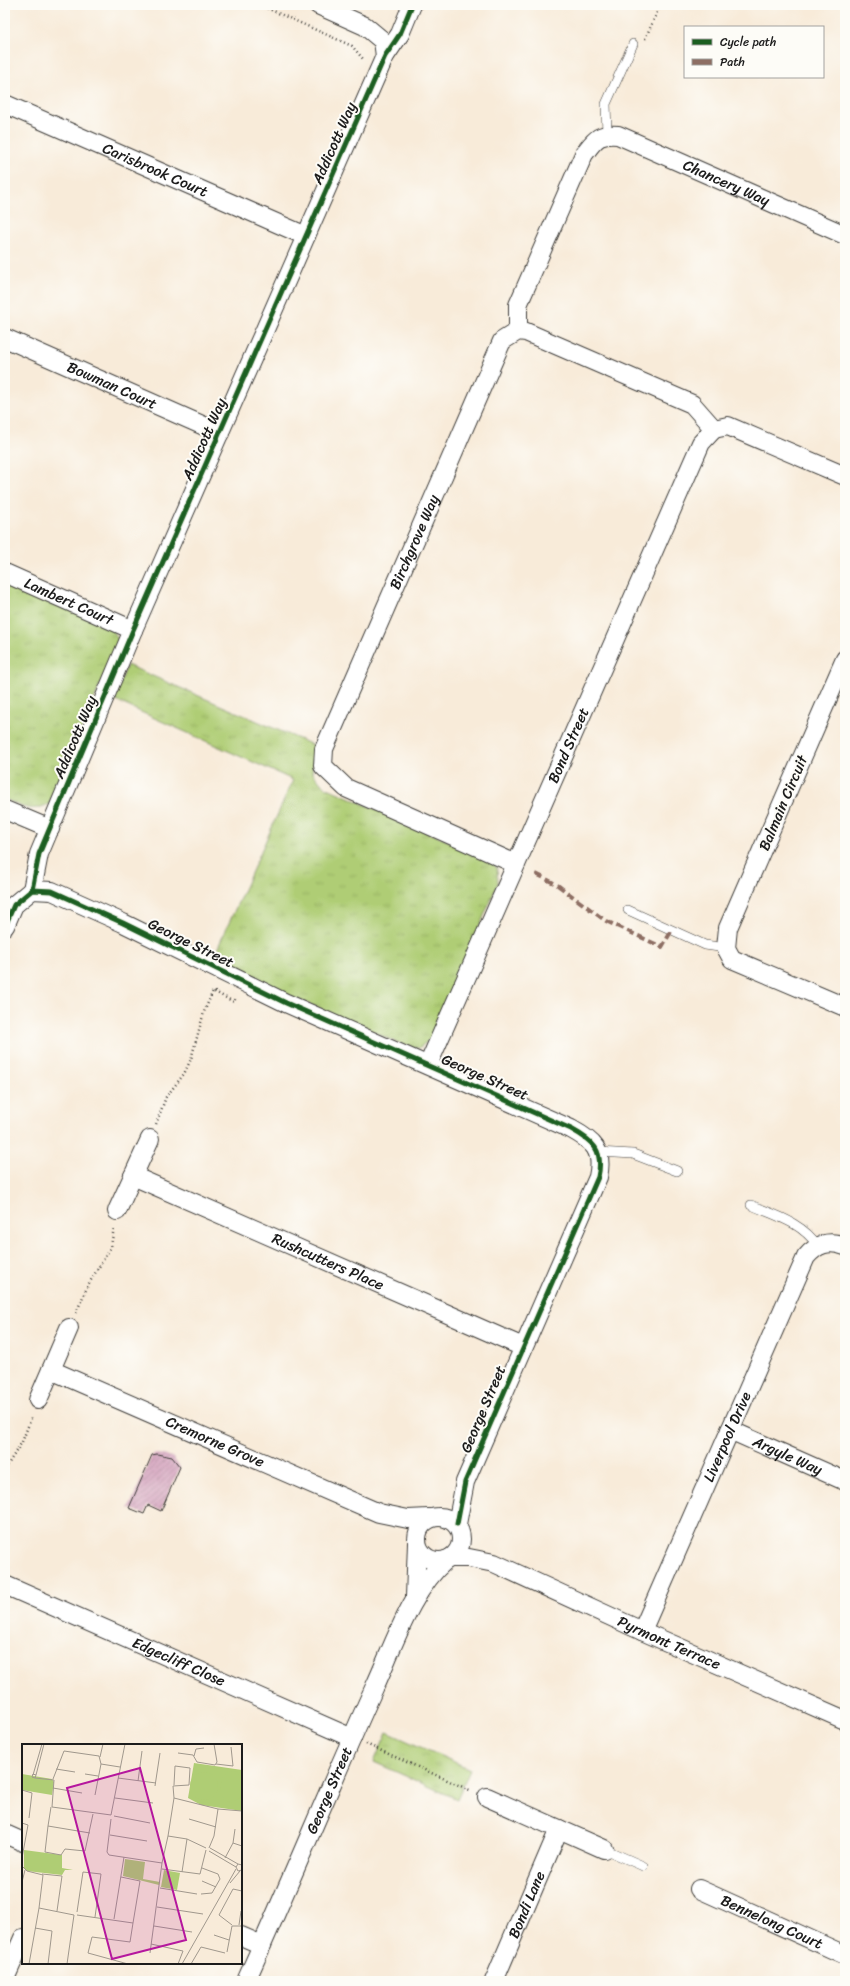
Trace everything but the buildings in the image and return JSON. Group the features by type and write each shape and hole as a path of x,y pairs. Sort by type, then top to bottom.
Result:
{"street":[{"path":"318,5 365,26 382,41 385,56"},
{"name":"Addicott Way","path":"32,890 39,854 133,630 385,56 400,34 412,5"},
{"name":"Carisbrook Court","path":"5,104 306,236"},
{"path":"607,134 597,138 584,154 518,305 518,330 526,332 692,404 714,429 728,426 845,476"},
{"name":"Chancery Way","path":"607,134 618,135 845,235"},
{"name":"Birchgrove Way","path":"516,864 346,788 323,766 323,760 324,749 502,341 518,330"},
{"name":"Bowman Court","path":"5,338 220,433"},
{"name":"Bond Street","path":"428,1065 701,443 714,429"},
{"name":"Lambert Court","path":"5,573 133,630"},
{"name":"Balmain Circuit","path":"726,948 728,928 845,659"},
{"path":"5,810 50,829"},
{"path":"5,926 14,905 32,890"},
{"name":"George Street","path":"32,890 52,891 123,923 286,1003 571,1129 586,1137 598,1152 601,1159 598,1177 465,1482 458,1528"},
{"path":"726,948 732,959 845,1007"},
{"path":"117,1211 150,1140"},
{"name":"Rushcutters Place","path":"133,1176 523,1346"},
{"path":"818,1246 831,1243 845,1246"},
{"name":"Liverpool Drive","path":"642,1631 800,1269 806,1257 818,1246"},
{"path":"38,1400 69,1328"},
{"name":"Cremorne Grove","path":"51,1370 379,1513 408,1519 432,1518"},
{"name":"Argyle Way","path":"730,1430 845,1481"},
{"name":"George Street","path":"432,1518 465,1482"},
{"name":"Cremorne Grove","path":"379,1513 417,1541"},
{"path":"446,1517 458,1528 460,1546 448,1559 438,1561 425,1556 417,1541 420,1527 432,1518 446,1517"},
{"name":"Pyrmont Terrace","path":"458,1528 473,1545 494,1563"},
{"name":"George Street","path":"414,1600 417,1541"},
{"name":"Pyrmont Terrace","path":"448,1559 469,1558 494,1563 642,1631 845,1720"},
{"name":"George Street","path":"246,1981 414,1600 433,1571 448,1559"},
{"name":"Edgecliff Close","path":"5,1586 352,1738"},
{"path":"487,1797 604,1849"},
{"name":"Bondi Lane","path":"494,1981 559,1829"},
{"path":"5,1834 22,1842"},
{"name":"Bennelong Court","path":"699,1889 845,1955"},
{"path":"242,1936 262,1946"},
{"path":"5,1979 22,1940"}],"lane":[{"path":"607,134 606,104 633,44"},
{"path":"628,910 705,945 726,948"},
{"path":"598,1152 633,1154 678,1171"},
{"path":"752,1205 797,1225 811,1236 818,1246"},
{"path":"604,1849 643,1866"}],"path":[{"path":"260,5 352,46 364,60 361,67"},
{"path":"633,44 642,47 659,8 652,5"},
{"path":"150,1140 166,1098 184,1074 191,1059 204,1012 213,991 234,1002 244,983"},
{"path":"69,1328 88,1285 111,1247 117,1211"},
{"path":"5,1469 22,1442 38,1400"},
{"path":"352,1738 487,1797"}],"green space":[{"path":"5,582 111,626 119,641 49,804 36,808 26,808 5,799"},
{"path":"127,665 320,748 314,761 312,772 323,786 489,859 497,868 498,883 432,1038 419,1048 406,1046 292,997 215,954 293,780 114,700"},
{"path":"387,1732 470,1769 457,1799 374,1762"}],"marked path":[{"path":"536,874 556,884 606,921 662,947 672,930"}],"cycle path":[{"path":"32,890 39,854 133,630 385,56 400,34 412,5"},
{"path":"5,926 14,905 32,890 52,891 123,923 286,1003 571,1129 591,1142 595,1147 599,1160 598,1177 465,1482 457,1524"}]}
